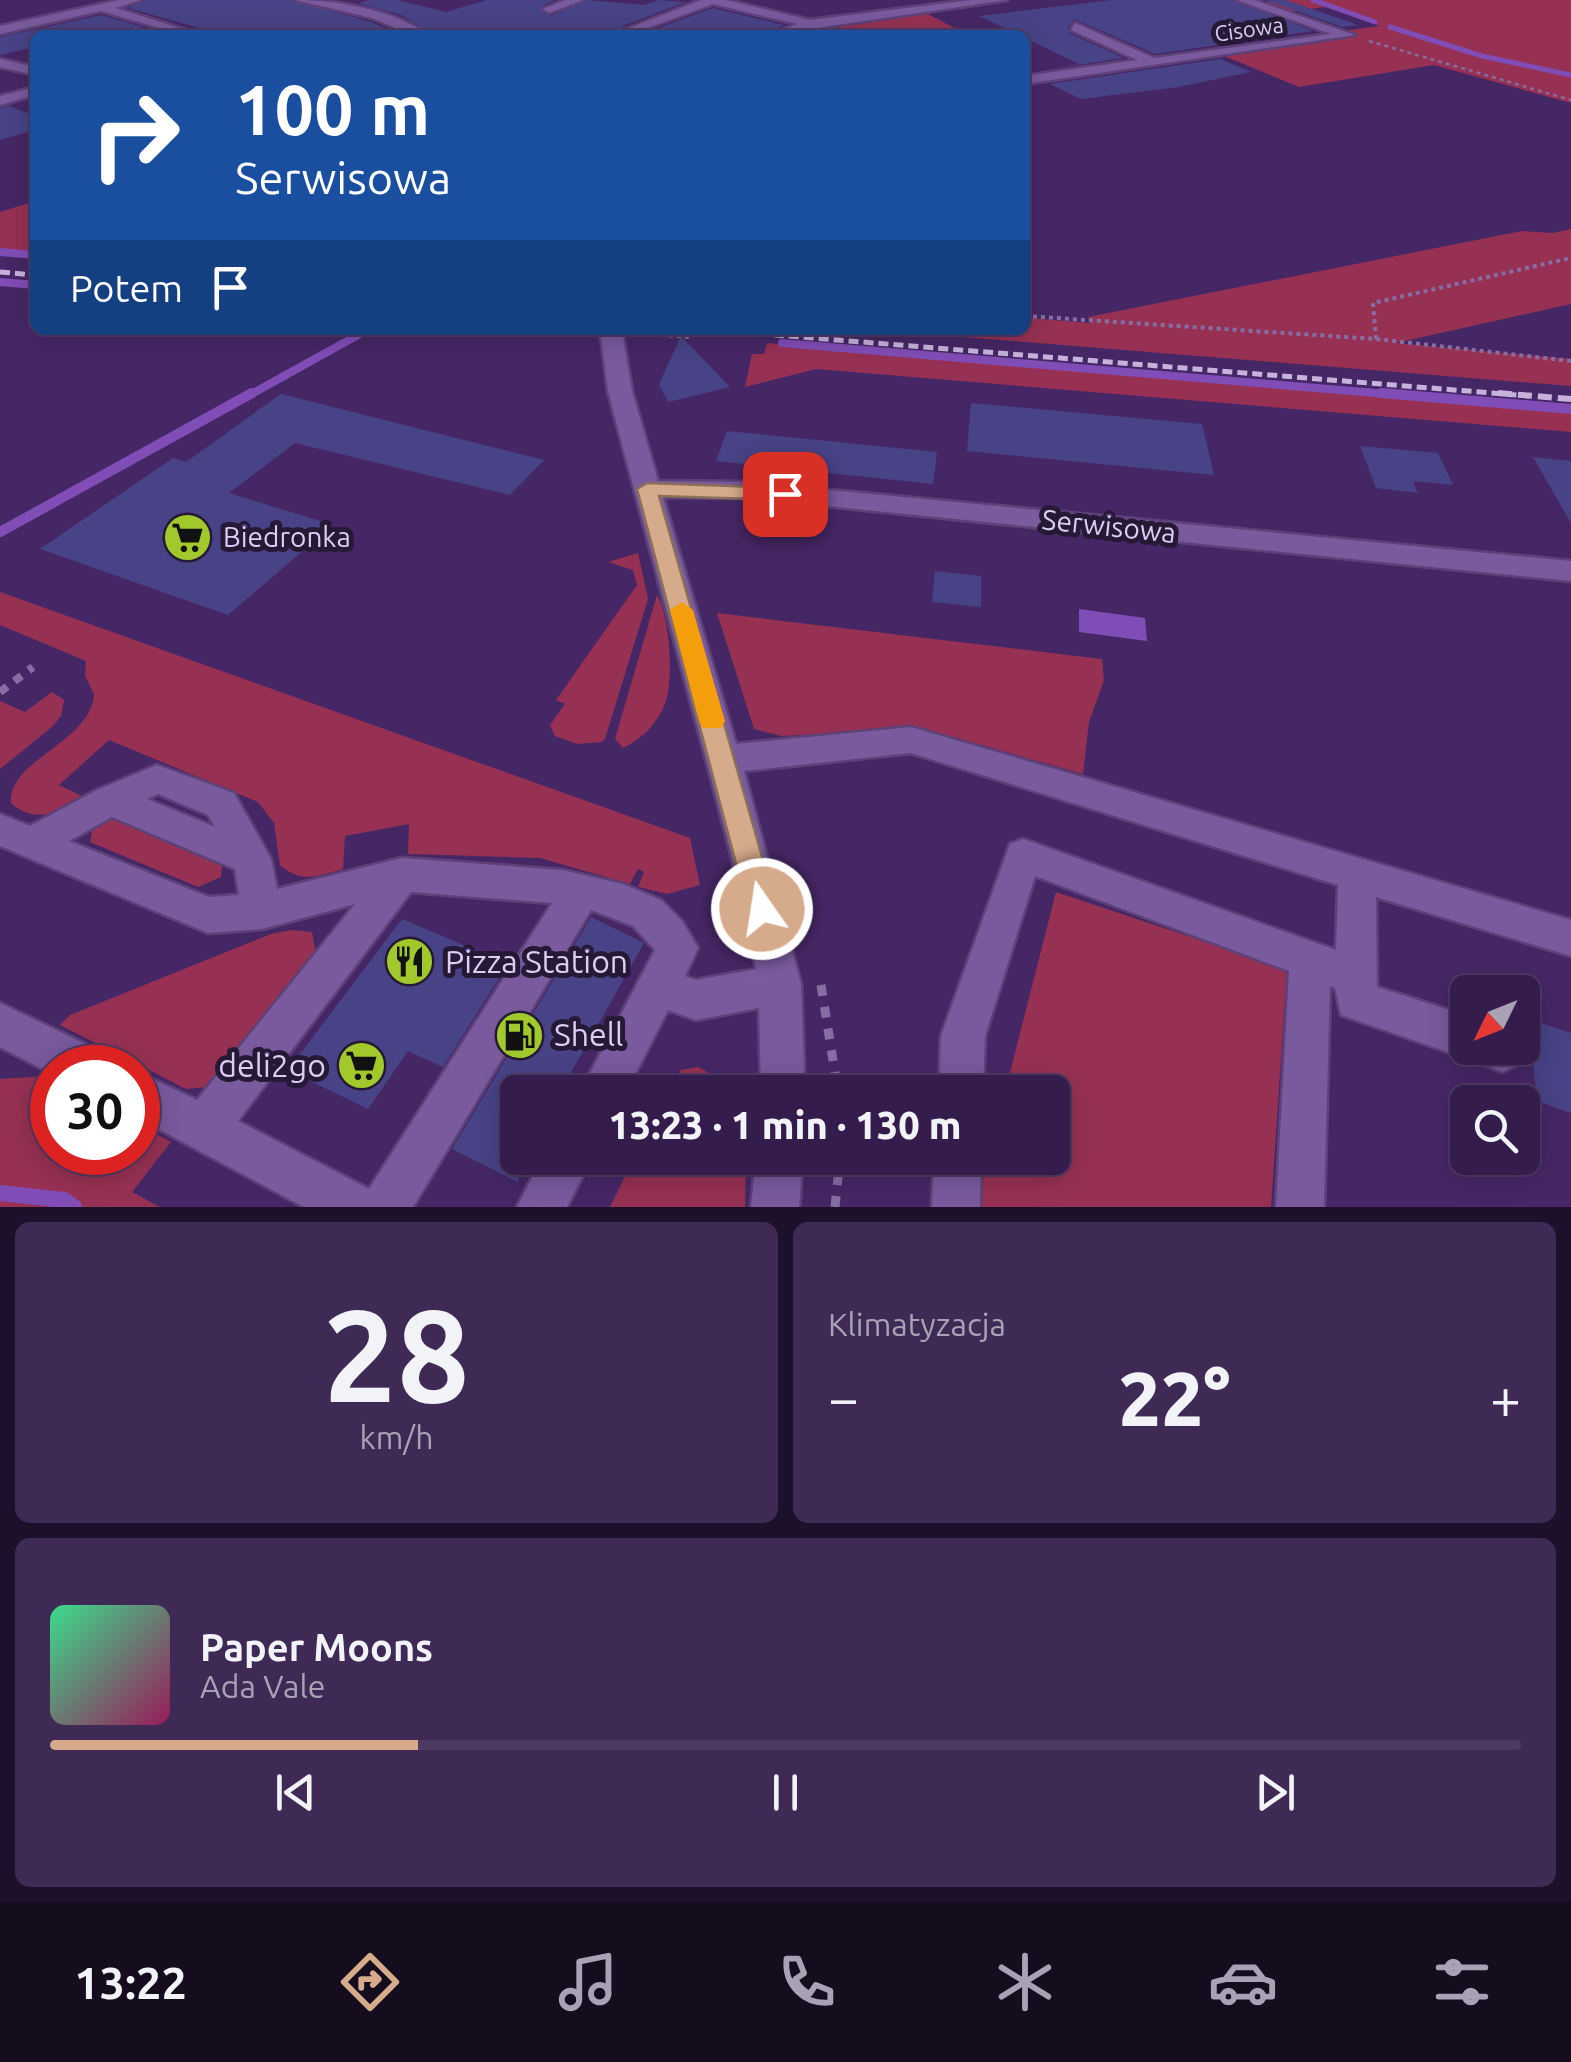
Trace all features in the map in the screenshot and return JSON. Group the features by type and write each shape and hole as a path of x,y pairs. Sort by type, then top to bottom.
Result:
{"street":[{"path":"301,0 376,15 411,30"},
{"path":"549,9 577,0"},
{"path":"630,30 712,0 835,30"},
{"path":"789,30 808,23 1001,0"},
{"path":"1243,0 1349,35"},
{"path":"0,30 125,1"},
{"path":"101,8 178,30"},
{"path":"1075,28 1154,63"},
{"name":"Cisowa","path":"1030,79 1349,35"},
{"path":"0,64 30,69"},
{"path":"0,101 30,92"},
{"path":"612,335 620,391 724,758 780,984 783,1075"},
{"name":"Serwisowa","path":"647,489 746,490 1571,571"},
{"path":"724,758 911,740 1571,938"},
{"path":"16,837 110,800 252,858 262,911"},
{"path":"16,837 208,915 262,911 402,876 498,880 582,890 648,914 678,948 611,1075"},
{"path":"962,1075 963,1036 1023,855 1356,977"},
{"path":"1358,874 1356,1001 1450,1032"},
{"path":"204,1128 402,876"},
{"path":"386,1207 582,890"},
{"path":"1300,1207 1310,960"},
{"path":"658,986 696,1000 780,984"},
{"path":"0,1024 41,1045"},
{"path":"160,1105 353,1207"},
{"path":"541,1207 559,1175"},
{"path":"775,1207 778,1175"},
{"path":"956,1207 957,1175"}],"path":[{"path":"1349,35 1571,100"},
{"path":"1376,339 1373,303 1571,258"},
{"path":"1030,316 1376,339 1571,361"},
{"path":"667,335 689,337"},
{"path":"0,692 33,668"},
{"path":"835,1207 838,1175"}],"shaded area":[{"path":"1310,0 1362,18 1317,0 1571,0 1571,103 1434,65 1299,87 1222,55 1353,36 1342,31 1380,26 1326,7 1287,12 1258,3"},
{"path":"922,11 958,30 847,30 831,25"},
{"path":"30,203 30,256 0,253 0,212"},
{"path":"1571,229 1571,304 1396,343 1571,359 1571,386 937,335 1030,335 1030,318 1092,323 1088,317 1522,231 1553,233"},
{"path":"767,343 1571,404 1571,432 816,369 745,387 752,354 764,354"},
{"path":"638,553 648,599 605,739 577,744 555,736 550,725 565,704 556,700 637,585 633,570 608,562"},
{"path":"0,592 690,838 700,885 667,894 638,887 644,872 638,869 630,884 540,858 408,854 409,824 345,836 343,869 310,877 295,875 280,865 274,823 258,802 109,740 59,785 88,799 49,814 20,810 11,803 13,788 22,775 79,726 94,694 85,676 86,661 0,625"},
{"path":"657,595 668,633 668,693 653,725 623,748 615,739"},
{"path":"1079,609 1145,618 1147,641 1079,632"},
{"path":"717,613 1102,659 1104,680 1089,722 1083,774 925,729 781,736 754,729"},
{"path":"52,692 64,700 61,716 0,769 0,701 25,712"},
{"path":"113,816 222,863 221,877 198,887 90,842 93,826"},
{"path":"1056,892 1287,969 1271,1207 976,1207 984,1175 1070,1175 1070,1075 1009,1075"},
{"path":"291,930 312,932 316,954 207,1087 186,1089 160,1076 160,1045 99,1045 60,1025 70,1015 271,934"},
{"path":"698,1067 713,1075 678,1075 681,1070"},
{"path":"30,1077 30,1175 145,1175 132,1192 160,1207 0,1207 0,1079"},
{"path":"160,1136 171,1142 160,1156"},
{"path":"626,1175 746,1175 745,1207 610,1207"}],"building":[{"path":"145,0 291,0 390,30 206,30 128,8"},
{"path":"397,0 446,12 487,0 555,0 540,7 550,16 587,0 644,5 658,0 686,2 623,26 622,30 425,30 401,15 358,3"},
{"path":"1112,0 1233,0 1313,31 1155,54 1074,19 1069,33 1124,58 1043,70 1079,64 1030,40 1030,30 1008,30 979,16"},
{"path":"1265,0 1286,0 1358,25 1343,27"},
{"path":"713,8 784,25 774,30 653,30"},
{"path":"101,15 143,27 131,30 32,30"},
{"path":"30,30 30,48 0,55 0,37"},
{"path":"1220,59 1251,72 1178,87 1081,99 1050,84"},
{"path":"9,106 30,114 30,131 0,140 0,108"},
{"path":"681,336 730,387 668,402 659,384"},
{"name":"Biedronka","path":"281,394 544,460 510,495 295,443 229,493 333,525 228,615 40,549 173,458 186,462"},
{"path":"971,403 1202,424 1214,475 967,451"},
{"path":"727,431 937,452 933,484 716,461"},
{"path":"1360,446 1438,453 1453,485 1413,481 1418,493 1376,488"},
{"path":"1533,457 1571,461 1571,523"},
{"path":"935,571 981,576 981,607 932,602"},
{"path":"591,917 644,943 570,1075 500,1075 500,1173 452,1149"},
{"path":"402,919 508,964 443,1067 408,1051 368,1109 288,1070"},
{"path":"1540,1023 1571,1033 1571,1113 1540,1102 1540,1085 1535,1085 1533,1065 1540,1065"}],"waterway":[{"path":"1313,0 1375,22"},
{"path":"1390,27 1482,56 1571,75"},
{"path":"0,252 30,255"},
{"path":"0,282 30,285"},
{"path":"248,396 358,335"},
{"path":"782,343 1411,396"},
{"path":"0,532 252,393"},
{"path":"1381,393 1571,409"},
{"path":"0,1193 64,1200 74,1207"}],"railway":[{"path":"0,272 30,275"},
{"path":"776,335 1529,396"},
{"path":"1498,393 1571,399"}],"slow traffic":[{"path":"682,610 712,721"}],"place":[{"name":"Biedronka","path":"188,537"},
{"name":"Pizza Station","path":"410,962"},
{"name":"Shell","path":"519,1035"},
{"name":"deli2go","path":"361,1066"}],"route":[{"path":"762,909 724,758 647,489 785,494"}]}
